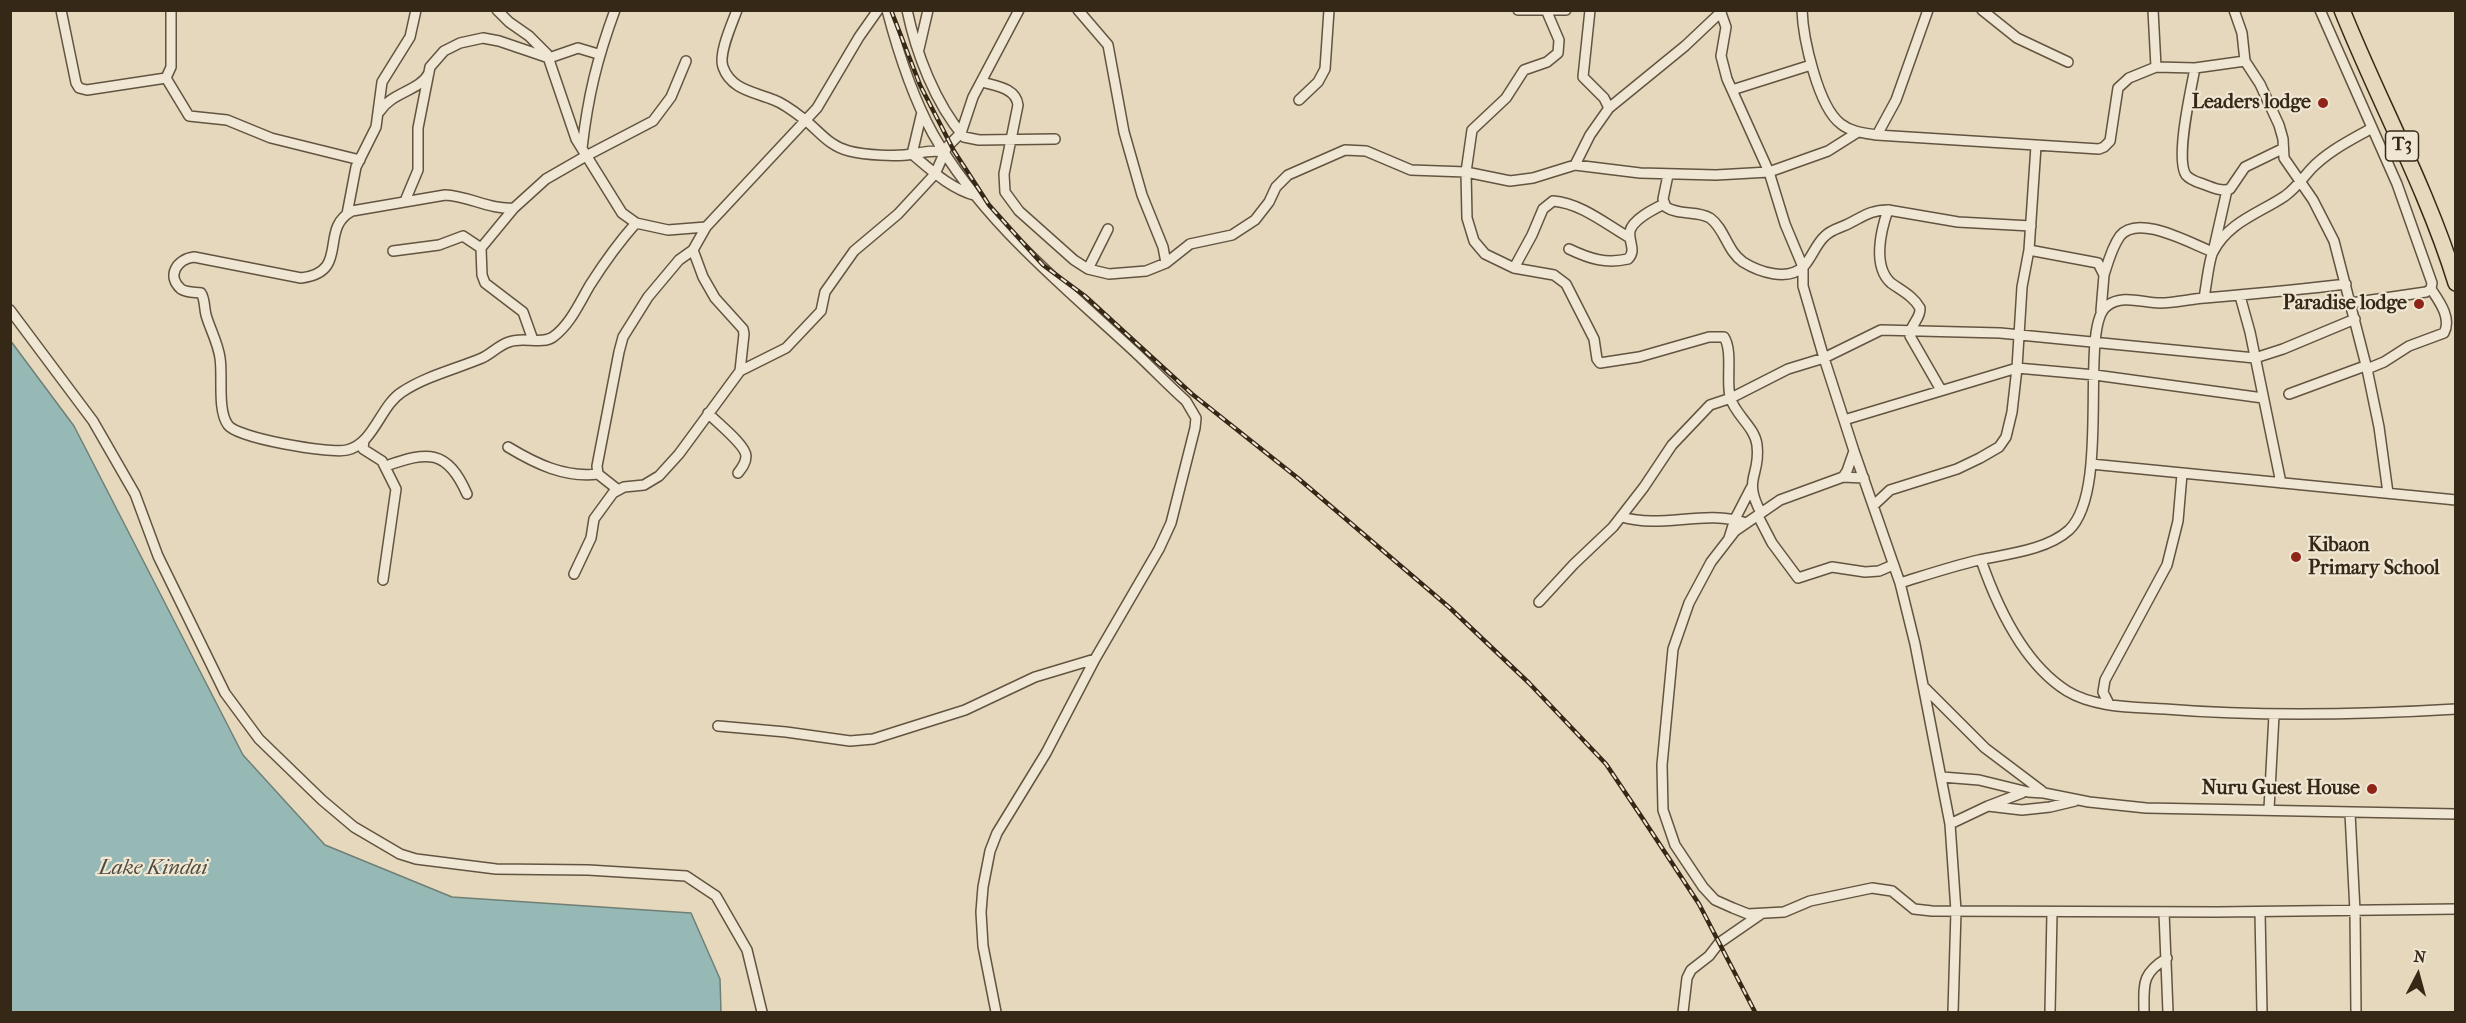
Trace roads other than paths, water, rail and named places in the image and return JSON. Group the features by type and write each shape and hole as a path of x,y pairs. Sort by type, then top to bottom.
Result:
{"highway":[{"name":"T3","path":"2342,10 2362,62 2423,189 2456,284"}],"street":[{"path":"61,10 79,88 87,90 166,78"},
{"path":"166,78 171,67 171,10"},
{"path":"347,214 356,166 373,136 380,111 382,82 410,37 416,10"},
{"path":"497,10 541,47 549,58 571,125 584,152 622,213 636,223 668,230 706,227"},
{"path":"584,152 588,98 598,54 615,10"},
{"path":"737,10 722,57 725,72 739,88 776,101 807,122 826,141 837,147 862,153 912,154 931,150 944,152"},
{"path":"617,489 598,474 597,466 609,413 612,382 623,337 656,285 679,260 693,250 706,227 807,122 878,10"},
{"path":"887,10 902,63 922,112 944,152 977,196 1024,250 1186,401 1196,418 1193,439 1171,524 1159,549 1095,658 1046,753 997,833 986,864 981,912 983,946 996,1012"},
{"path":"907,10 919,49 939,98 961,134 973,140 1055,139"},
{"path":"919,49 927,10"},
{"path":"574,574 591,538 594,519 617,489 644,485 659,476 679,454 740,371 786,348 821,311 825,292 854,251 898,214 935,174 944,152 961,134 969,107 1018,10"},
{"path":"1078,10 1108,45 1124,132 1142,195 1163,247 1166,263"},
{"path":"1299,100 1318,82 1325,69 1329,10"},
{"path":"1518,10 1547,12 1566,10"},
{"path":"1590,10 1582,77 1604,98 1609,108"},
{"path":"1802,10 1803,28 1811,65 1834,117 1842,125 1858,132 1876,135 2099,149 2110,141 2118,88 2129,78 2156,67 2195,68 2245,61"},
{"path":"1876,135 1896,100 1928,10"},
{"path":"1982,10 2017,38 2068,62"},
{"path":"2153,10 2156,67"},
{"path":"2234,10 2242,33 2245,61 2260,84 2282,133 2284,158 2313,200 2334,241 2352,303 2379,427 2388,493"},
{"path":"2320,10 2397,184 2433,283 2431,289 2426,292 2352,303"},
{"path":"1575,165 1590,135 1609,108 1684,46 1720,11 1726,33 1721,56 1732,90 1769,172 1785,224 1803,267 1803,286 1854,451 1900,583 1925,688 1950,824 1956,911 1951,1011"},
{"path":"1547,12 1559,40 1558,53 1547,62 1524,70 1506,99 1472,130 1466,172 1467,218 1474,241 1485,254 1495,261 1514,268 1554,275 1566,284 1594,339 1596,359 1600,363 1639,357 1709,338 1724,337 1728,344 1727,376 1731,398 1736,412 1756,440 1757,454 1751,488 1735,519 1728,540"},
{"path":"380,111 389,99 424,80 438,56 471,39 499,41 549,58 578,48 598,54"},
{"path":"533,340 523,312 485,283 482,275 481,248 514,208 546,179 584,152 653,121 671,97 686,61"},
{"path":"1732,90 1811,65"},
{"path":"2195,68 2186,119 2182,164 2189,178 2218,190 2227,190 2245,167 2282,149"},
{"path":"405,201 418,170 418,128 429,73"},
{"path":"166,78 189,116 227,120 271,138 360,160"},
{"path":"982,82 999,86 1012,92 1017,98 1018,105 1003,184 1010,202 1038,231 1088,269 1109,274 1146,271 1166,263 1190,244 1233,234 1245,228 1255,220 1269,202 1276,187 1288,175 1345,150 1366,151 1411,170 1466,172 1497,179 1523,180 1575,165 1668,175 1716,175 1769,172 1828,151 1858,132"},
{"path":"912,154 922,112"},
{"path":"2213,252 2239,222 2285,196 2301,183 2311,169 2342,144 2373,128"},
{"path":"1874,505 1890,490 1958,468 1999,447 2009,429 2017,368 2022,287 2029,250 2037,146"},
{"path":"912,154 935,174 965,192 977,196"},
{"path":"1664,204 1668,175"},
{"path":"2204,298 2227,190"},
{"path":"514,208 495,207 457,196 445,195 365,208 347,214 338,224 325,270 317,275 301,278 194,257 181,261 176,265 175,272 179,286 183,290 201,293 204,297 206,315 220,358 223,410 228,426 235,432 307,448 342,451 352,448 364,440 400,393 441,373 485,357 508,342 547,340 560,331 612,251 636,223"},
{"path":"1514,268 1532,235 1543,208 1553,201 1563,201 1630,238"},
{"path":"1664,204 1670,210 1709,217 1719,228 1732,252 1744,262 1760,270 1776,274 1786,274 1803,267 1824,236 1866,213 1888,210 1958,222 2031,226"},
{"path":"1569,249 1592,259 1615,262 1631,256 1632,226 1652,210 1664,204"},
{"path":"1888,210 1881,231 1881,259 1887,279 1913,298 1920,308 1918,319 1910,329"},
{"path":"1900,583 1981,560 2028,550 2068,531 2078,518 2089,485 2095,342 2101,311 2104,275 2119,238 2132,228 2148,228 2213,252"},
{"path":"1088,269 1108,229"},
{"path":"393,251 439,245 463,236 481,248"},
{"path":"693,250 703,277 715,298 743,329 740,371"},
{"path":"2029,250 2094,261 2102,268 2104,275"},
{"path":"2101,311 2108,304 2128,299 2159,303 2346,284"},
{"path":"2289,394 2384,362 2409,346 2444,333 2446,320 2442,305 2431,289"},
{"path":"2240,296 2274,441 2281,483"},
{"path":"10,310 93,421 135,494 158,556 225,693 259,739 322,800 354,827 400,854 416,859 496,868 572,869 686,876 716,896 747,950 762,1012"},
{"path":"1539,602 1565,573 1622,518 1682,433 1710,405 1731,398 1773,375 1824,358 1881,330 2000,333 2254,358 2283,349 2355,319"},
{"path":"1910,329 1915,346 1941,390"},
{"path":"1844,420 2017,368 2094,375 2263,398"},
{"path":"708,413 743,447 746,454 744,464 738,473"},
{"path":"364,440 365,452 379,458 386,466 394,483 396,496 383,580"},
{"path":"508,447 525,458 559,472 585,476 598,474"},
{"path":"1854,451 1847,471 1842,477 1780,500 1746,523 1728,540 1711,562 1694,591 1673,649 1663,755 1664,810 1675,845 1702,886 1715,900 1748,914 1761,914 1784,912 1809,901 1872,888 1892,891 1914,909 1956,911 2052,913 2456,909"},
{"path":"386,466 416,456 437,457 456,472 466,494"},
{"path":"2091,464 2456,500"},
{"path":"2109,704 2103,692 2105,680 2167,565 2178,521 2182,474"},
{"path":"1842,477 1890,490"},
{"path":"1751,488 1772,543 1798,578 1833,567 1865,572 1879,571 1893,565"},
{"path":"1622,518 1645,523 1709,517 1735,519 1746,523"},
{"path":"1981,560 2007,618 2037,663 2068,691 2088,700 2198,712 2274,715 2331,715 2456,709"},
{"path":"718,726 850,741 873,740 965,710 1035,677 1095,658"},
{"path":"1925,688 1985,748 2044,793"},
{"path":"2269,809 2274,715"},
{"path":"1942,777 1979,780 2028,792 2146,808 2456,814"},
{"path":"1950,824 2014,794 2028,792"},
{"path":"1988,806 2022,810 2050,807 2077,800"},
{"path":"2350,813 2355,911 2356,1012"},
{"path":"2164,912 2168,1012"},
{"path":"2260,912 2262,1012"},
{"path":"2050,1012 2052,913"},
{"path":"1683,1012 1690,970 1709,956 1719,943 1761,914"},
{"path":"2144,1012 2146,976 2152,968 2167,958"}],"water":[{"name":"Lake Kindai","path":"10,340 74,426 243,755 325,845 452,897 691,913 720,979 721,1012 11,1012"}],"railway":[{"path":"891,10 920,85 954,151 989,205 1043,265 1085,296 1192,394 1299,479 1450,608 1529,683 1606,764 1699,904 1755,1012"}],"place":[{"name":"Leaders lodge","path":"2323,103"},
{"name":"Paradise lodge","path":"2419,304"},
{"name":"Kibaon Primary School","path":"2296,557"},
{"name":"Nuru Guest House","path":"2372,789"}]}
